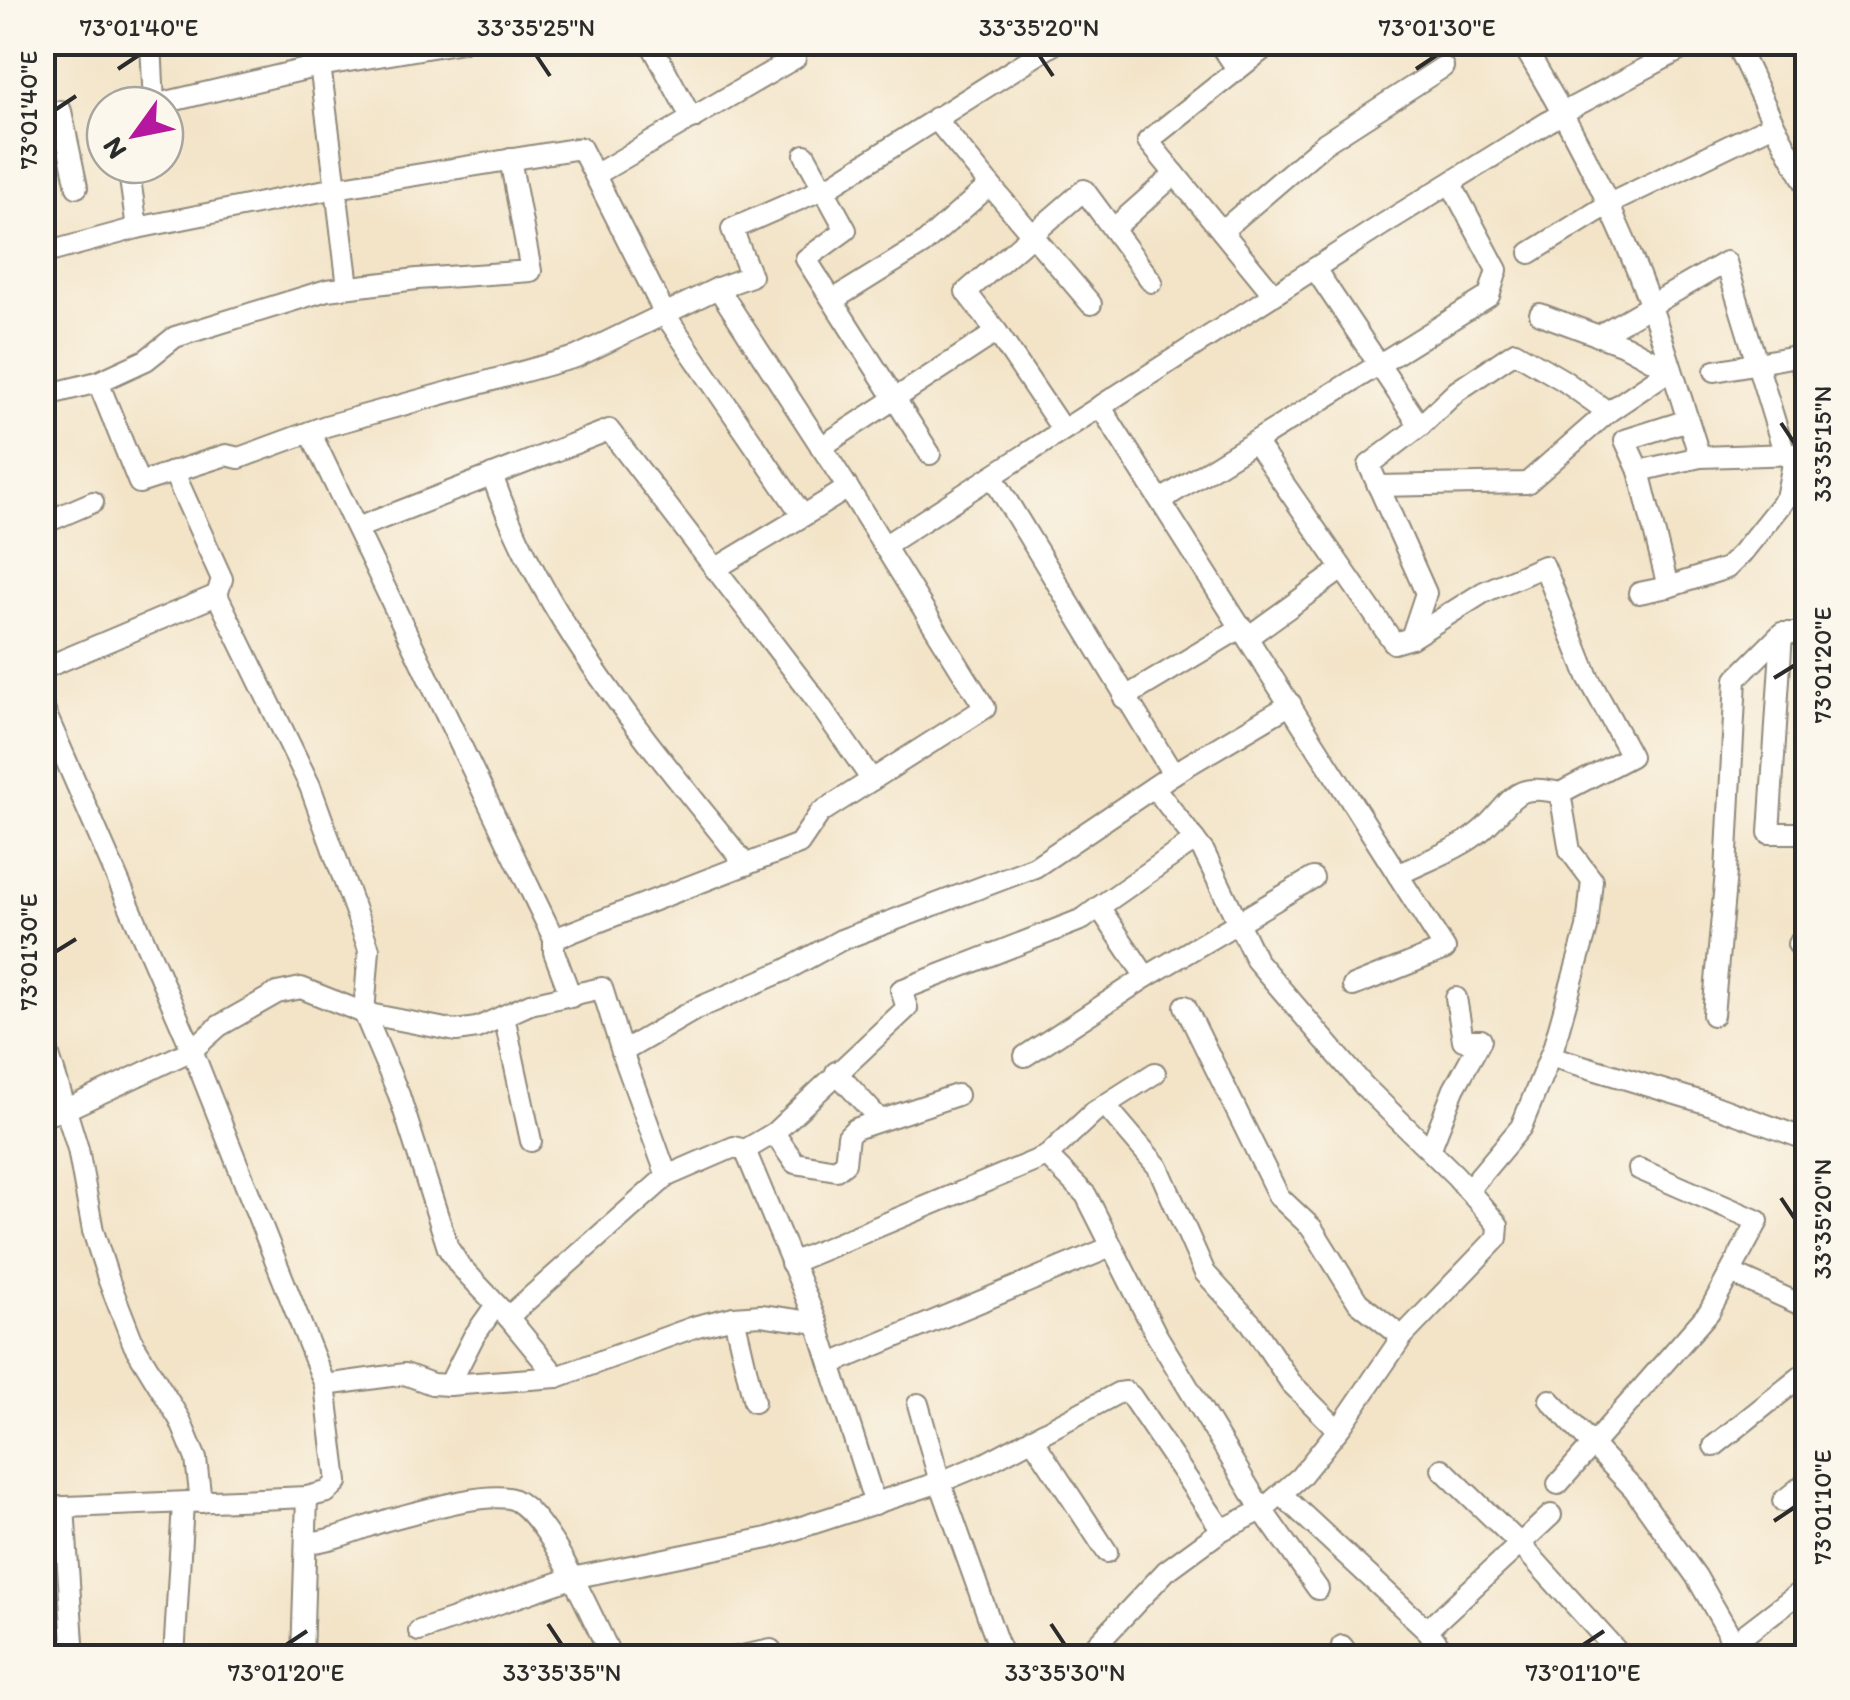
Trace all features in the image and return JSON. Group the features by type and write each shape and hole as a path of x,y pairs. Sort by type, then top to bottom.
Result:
{"street":[{"path":"151,42 154,105 320,66 462,42"},
{"path":"317,42 348,287"},
{"path":"650,42 692,119"},
{"path":"98,382 139,483 226,455 240,458 310,432 576,357 751,276 732,229 824,188 1056,42"},
{"path":"1219,42 1236,69"},
{"path":"1272,42 1148,141 1274,295"},
{"path":"1521,42 1564,112 1609,204 1650,306 1700,457"},
{"path":"884,546 1652,52 1695,42"},
{"path":"1736,42 1808,188"},
{"path":"595,175 795,58 794,43"},
{"path":"1222,231 1326,143 1443,67"},
{"path":"59,111 77,188"},
{"path":"934,118 1091,304"},
{"path":"1530,253 1609,204 1774,124"},
{"path":"42,254 137,228 336,188 581,148 666,316 803,516"},
{"path":"805,155 846,230 806,258 930,454"},
{"path":"43,391 98,382 146,360 175,337 280,303 348,287 418,278 531,272 510,159"},
{"path":"1113,229 1175,174"},
{"path":"833,300 923,244 990,184"},
{"path":"1160,500 1489,296 1497,270 1452,184"},
{"path":"131,185 137,228"},
{"path":"1062,429 966,292 1084,190 1152,282"},
{"path":"1598,336 1726,262 1755,364 1796,455 1786,498 1742,554 1726,568 1639,592"},
{"path":"1315,270 1420,426"},
{"path":"554,939 799,844 820,813 985,708 718,288"},
{"path":"1540,314 1670,370"},
{"path":"821,447 997,332"},
{"path":"1411,638 1426,592 1369,465 1457,391 1515,352 1608,412"},
{"path":"1715,371 1796,356 1802,368 1808,367"},
{"path":"1378,486 1527,484 1608,412 1670,370"},
{"path":"1100,406 1445,949 1353,986"},
{"path":"1668,587 1639,470 1625,440 1688,420"},
{"path":"357,528 610,430 814,697 872,780"},
{"path":"310,432 554,939 554,952 571,996"},
{"path":"1255,442 1394,643 1411,638 1484,592 1544,566 1588,676 1631,756 1560,793 1536,788 1505,802 1481,831 1398,876"},
{"path":"1639,470 1700,457 1796,455"},
{"path":"173,471 222,578 217,595 310,786 369,949 364,1013 399,1095 448,1248 557,1377"},
{"path":"492,475 528,559 586,661 746,865"},
{"path":"992,476 1173,774"},
{"path":"715,569 848,488"},
{"path":"42,524 93,502"},
{"path":"1124,698 1245,632 1342,569"},
{"path":"42,669 217,595"},
{"path":"1713,1015 1726,872 1736,679 1782,634 1808,633"},
{"path":"1782,634 1768,832 1808,833"},
{"path":"622,1052 696,1009 786,970 841,940 1034,866 1173,774 1291,704"},
{"path":"43,709 192,1050 325,1386 337,1482 326,1492 307,1497 53,1507 74,1658"},
{"path":"1084,1658 1166,1570 1222,1530 1262,1510 1300,1477 1338,1430 1402,1337 1497,1238 1498,1225 1468,1190 1364,1086 1256,960 1204,852 1154,786"},
{"path":"1468,1190 1521,1127 1550,1056 1587,928 1592,880 1570,851 1560,793"},
{"path":"449,1384 474,1336 667,1176 734,1147 745,1150 774,1134 907,1008 901,990 1083,919 1195,840"},
{"path":"1026,1056 1146,978 1313,878"},
{"path":"1099,908 1146,978"},
{"path":"42,1116 192,1050 219,1026 277,993 301,988 364,1013 456,1031 477,1028 530,1004 602,988 667,1176"},
{"path":"1430,1150 1454,1090 1481,1040 1463,1040 1456,998"},
{"path":"1185,1006 1279,1197 1312,1228 1358,1302 1402,1337"},
{"path":"504,1016 531,1141"},
{"path":"42,1033 67,1108 93,1231 110,1281 134,1345 180,1420 196,1458 174,1658"},
{"path":"1550,1056 1709,1104 1808,1140"},
{"path":"836,1072 880,1120"},
{"path":"791,1263 1046,1156 1105,1105 1155,1073"},
{"path":"774,1134 795,1163 836,1170 845,1164 850,1132 957,1095"},
{"path":"1105,1105 1158,1167 1204,1273 1251,1323 1291,1383 1338,1430"},
{"path":"745,1150 817,1322 875,1504"},
{"path":"1046,1156 1086,1195 1156,1334 1262,1510 1318,1588"},
{"path":"1558,1484 1709,1312 1758,1221 1639,1169"},
{"path":"831,1364 1111,1247"},
{"path":"1730,1273 1808,1308"},
{"path":"325,1386 404,1374 432,1384 557,1377 697,1326 734,1317 761,1315 817,1322"},
{"path":"734,1317 754,1402"},
{"path":"1714,1446 1808,1371"},
{"path":"420,1631 572,1578 757,1540 940,1482 1118,1392 1126,1392 1222,1530"},
{"path":"1550,1400 1634,1489 1696,1576 1727,1630 1728,1653"},
{"path":"918,1404 940,1482 1004,1658"},
{"path":"1032,1438 1107,1552"},
{"path":"1442,1470 1520,1544 1623,1658"},
{"path":"1783,1500 1808,1481"},
{"path":"1281,1494 1427,1630 1449,1658"},
{"path":"302,1658 307,1497"},
{"path":"306,1543 445,1505 506,1498 519,1502 544,1526 572,1578 605,1655"},
{"path":"1427,1630 1551,1515"},
{"path":"1728,1653 1808,1586"},
{"path":"732,1658 771,1650"}]}
